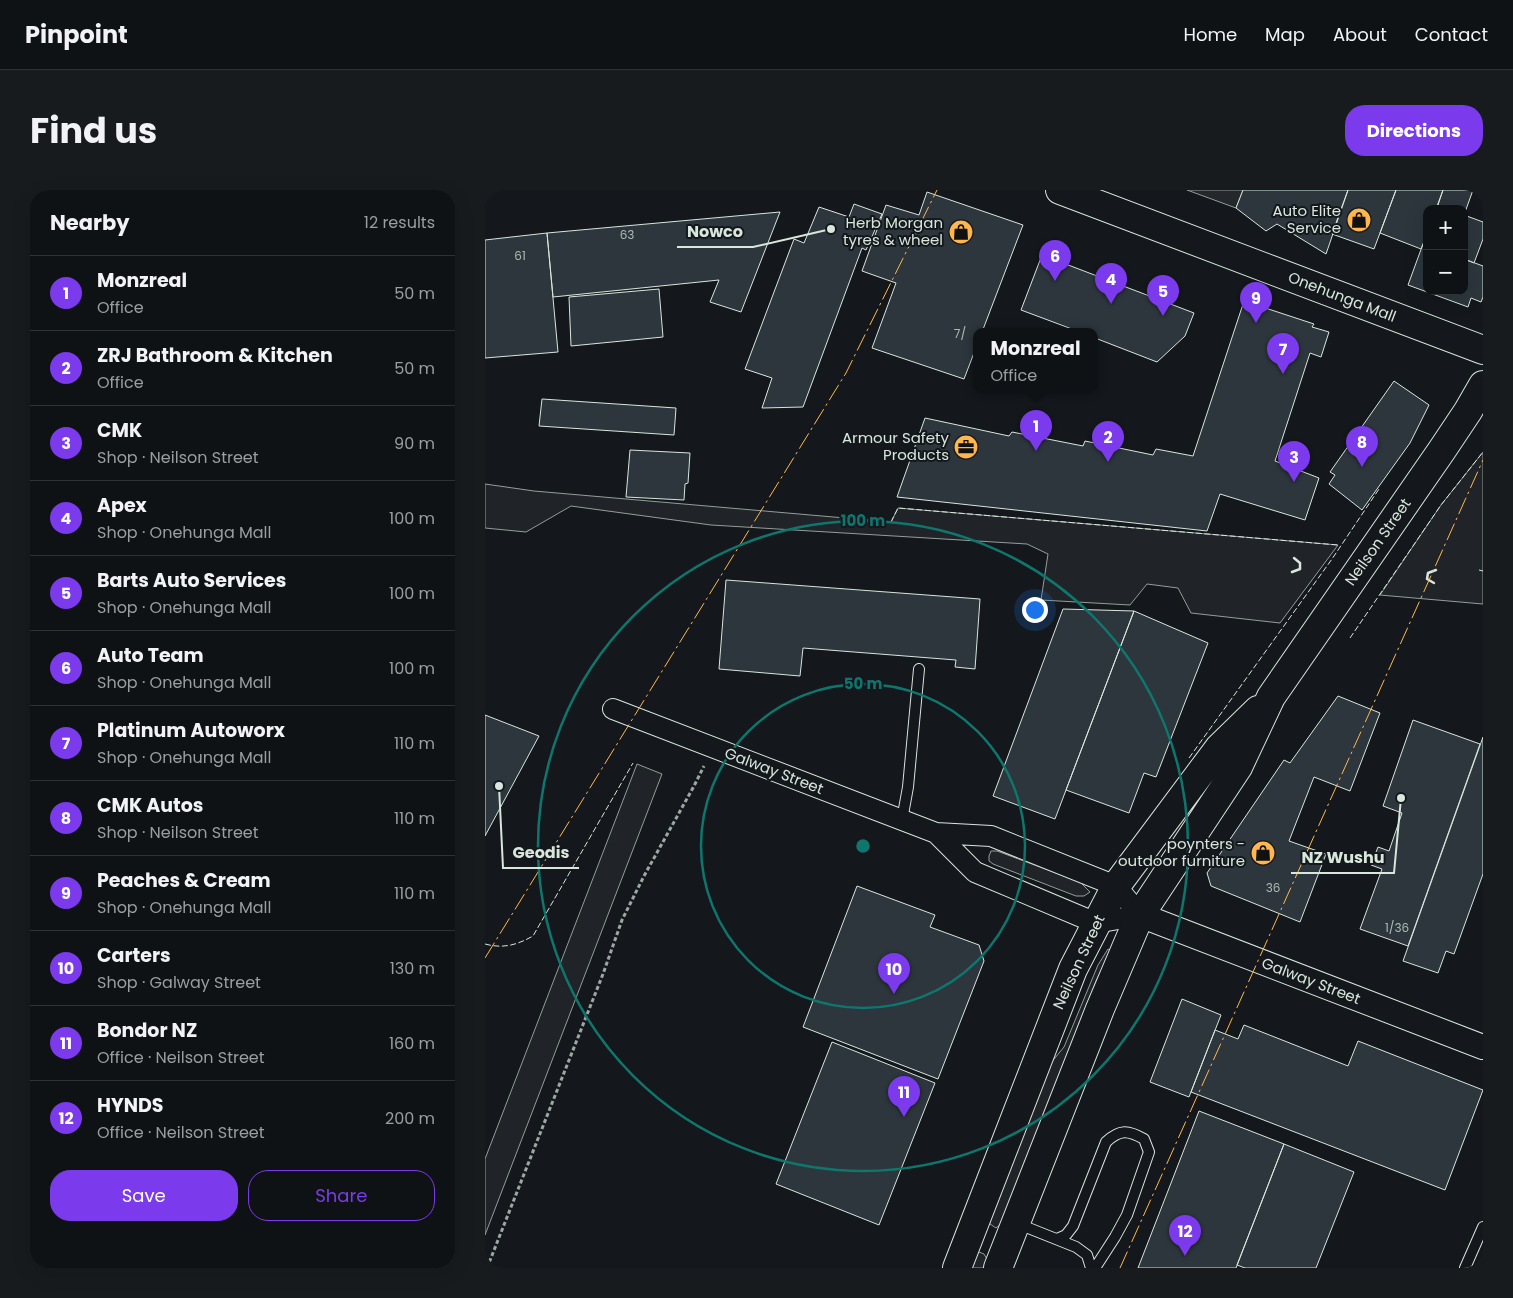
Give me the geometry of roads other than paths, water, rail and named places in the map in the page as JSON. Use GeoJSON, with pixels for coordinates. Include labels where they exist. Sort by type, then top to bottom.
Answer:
{"type":"FeatureCollection","features":[{"type":"Feature","properties":{"kind":"main road","name":"Onehunga Mall"},"geometry":{"type":"LineString","coordinates":[[1060,190],[1483,350]]}},
{"type":"Feature","properties":{"kind":"main road","name":"Neilson Street"},"geometry":{"type":"LineString","coordinates":[[1007,1245],[1100,1009],[1140,915],[1238,767],[1271,697],[1453,434],[1483,385]]}},
{"type":"Feature","properties":{"kind":"main road","name":"Neilson Street"},"geometry":{"type":"LineString","coordinates":[[957,1268],[1073,969],[1116,886],[1219,748],[1271,697]]}},
{"type":"Feature","properties":{"kind":"main road"},"geometry":{"type":"LineString","coordinates":[[972,1229],[1007,1245]]}},
{"type":"Feature","properties":{"kind":"street","name":"Galway Street"},"geometry":{"type":"LineString","coordinates":[[613,709],[936,833],[991,836],[1116,886],[1140,915],[1483,1047]]}},
{"type":"Feature","properties":{"kind":"street","name":"Galway Street"},"geometry":{"type":"LineString","coordinates":[[936,833],[975,872],[1096,923]]}},
{"type":"Feature","properties":{"kind":"street"},"geometry":{"type":"LineString","coordinates":[[1096,923],[1140,915]]}},
{"type":"Feature","properties":{"kind":"lane"},"geometry":{"type":"LineString","coordinates":[[902,820],[908,787],[919,669]]}},
{"type":"Feature","properties":{"kind":"lane"},"geometry":{"type":"LineString","coordinates":[[1007,1245],[1057,1239],[1066,1235],[1073,1226],[1106,1142],[1114,1134],[1133,1133],[1144,1139],[1149,1152],[1127,1215],[1095,1268]]}},
{"type":"Feature","properties":{"kind":"lane"},"geometry":{"type":"LineString","coordinates":[[1465,1268],[1483,1227]]}},
{"type":"Feature","properties":{"kind":"lane"},"geometry":{"type":"LineString","coordinates":[[1057,1239],[1076,1247],[1087,1255],[1091,1268]]}},
{"type":"Feature","properties":{"kind":"place","name":"Auto Elite Service"},"geometry":{"type":"Point","coordinates":[1359,220]}},
{"type":"Feature","properties":{"kind":"place","name":"Nowco"},"geometry":{"type":"Point","coordinates":[831,229]}},
{"type":"Feature","properties":{"kind":"place","name":"Herb Morgan tyres & wheel"},"geometry":{"type":"Point","coordinates":[961,232]}},
{"type":"Feature","properties":{"kind":"place","name":"Auto Team"},"geometry":{"type":"Point","coordinates":[1055,281]}},
{"type":"Feature","properties":{"kind":"place","name":"Apex"},"geometry":{"type":"Point","coordinates":[1111,304]}},
{"type":"Feature","properties":{"kind":"place","name":"Barts Auto Services"},"geometry":{"type":"Point","coordinates":[1163,316]}},
{"type":"Feature","properties":{"kind":"place","name":"Peaches & Cream"},"geometry":{"type":"Point","coordinates":[1256,323]}},
{"type":"Feature","properties":{"kind":"place","name":"Platinum Autoworx"},"geometry":{"type":"Point","coordinates":[1283,374]}},
{"type":"Feature","properties":{"kind":"place","name":"Armour Safety Products"},"geometry":{"type":"Point","coordinates":[966,447]}},
{"type":"Feature","properties":{"kind":"place","name":"Monzreal"},"geometry":{"type":"Point","coordinates":[1036,451]}},
{"type":"Feature","properties":{"kind":"place","name":"ZRJ Bathroom & Kitchen"},"geometry":{"type":"Point","coordinates":[1108,462]}},
{"type":"Feature","properties":{"kind":"place","name":"CMK Autos"},"geometry":{"type":"Point","coordinates":[1362,467]}},
{"type":"Feature","properties":{"kind":"place","name":"CMK"},"geometry":{"type":"Point","coordinates":[1294,482]}},
{"type":"Feature","properties":{"kind":"place","name":"Geodis"},"geometry":{"type":"Point","coordinates":[499,786]}},
{"type":"Feature","properties":{"kind":"place","name":"NZ Wushu"},"geometry":{"type":"Point","coordinates":[1401,798]}},
{"type":"Feature","properties":{"kind":"place","name":"poynters - outdoor furniture"},"geometry":{"type":"Point","coordinates":[1263,853]}},
{"type":"Feature","properties":{"kind":"place","name":"Carters"},"geometry":{"type":"Point","coordinates":[894,994]}},
{"type":"Feature","properties":{"kind":"place","name":"Bondor NZ"},"geometry":{"type":"Point","coordinates":[904,1117]}},
{"type":"Feature","properties":{"kind":"place","name":"HYNDS"},"geometry":{"type":"Point","coordinates":[1185,1256]}}]}
